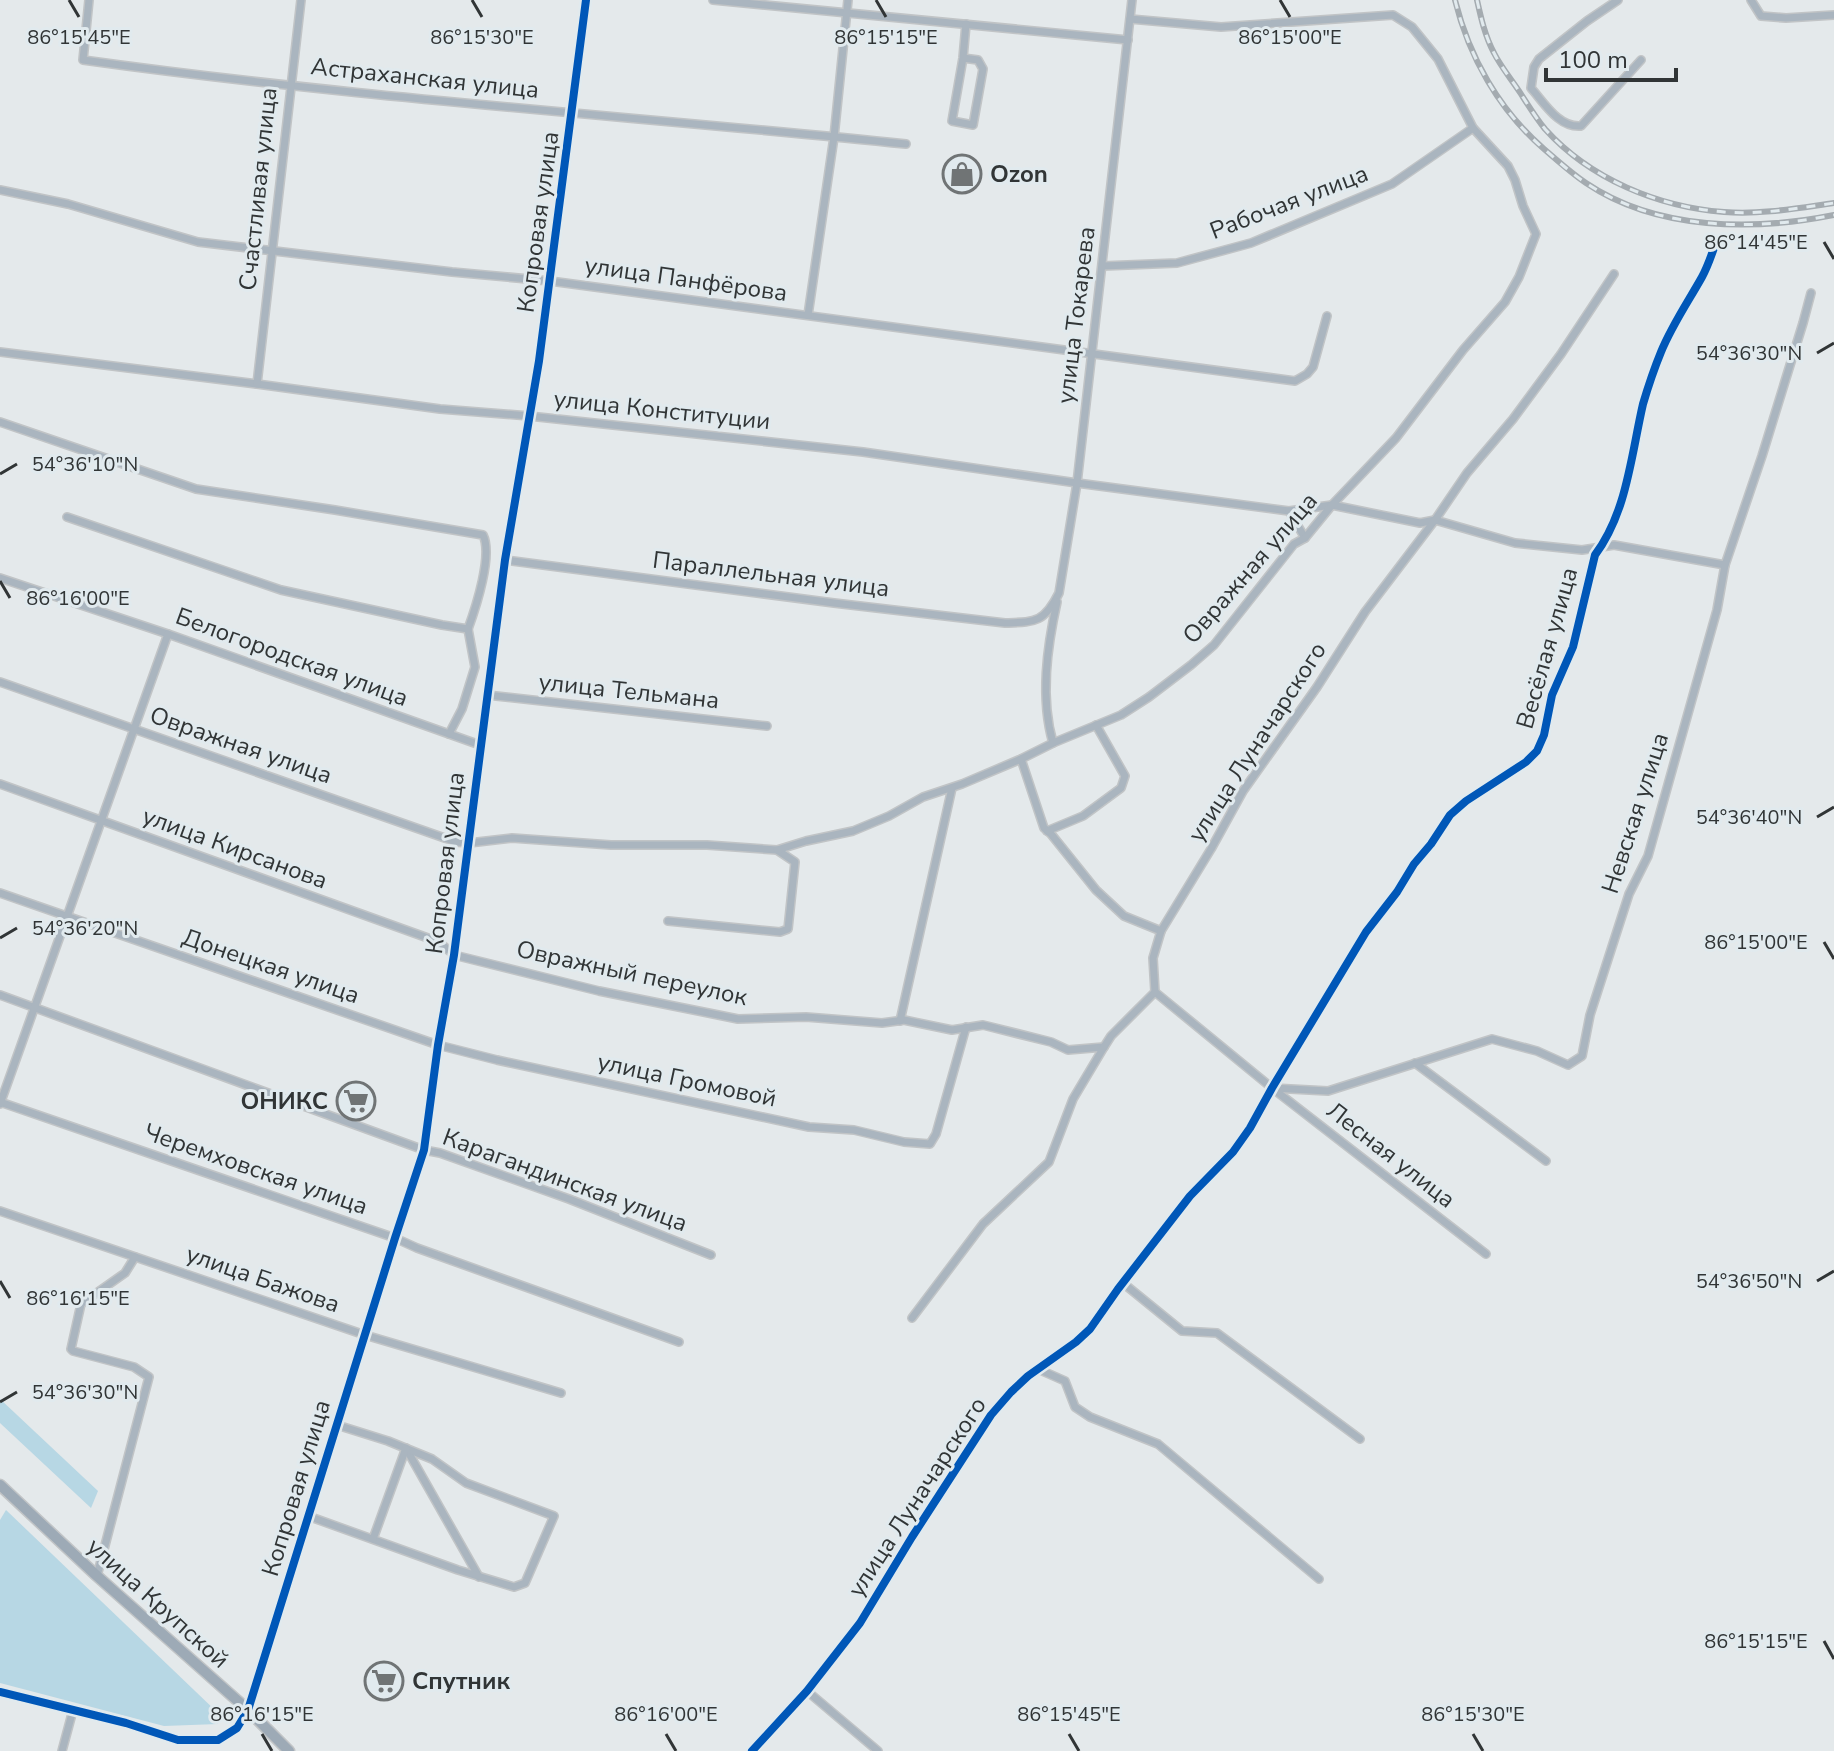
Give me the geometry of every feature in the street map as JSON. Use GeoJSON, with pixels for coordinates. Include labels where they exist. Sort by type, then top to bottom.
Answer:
{"type":"FeatureCollection","features":[{"type":"Feature","properties":{"kind":"street","name":"Астраханская улица"},"geometry":{"type":"LineString","coordinates":[[89,0],[83,60],[185,74],[572,114],[906,144]]}},
{"type":"Feature","properties":{"kind":"street","name":"Счастливая улица"},"geometry":{"type":"LineString","coordinates":[[257,384],[301,0]]}},
{"type":"Feature","properties":{"kind":"street","name":"Копровая улица"},"geometry":{"type":"LineString","coordinates":[[248,1710],[424,1150],[454,955],[505,560],[539,361],[586,0]]}},
{"type":"Feature","properties":{"kind":"street"},"geometry":{"type":"LineString","coordinates":[[713,0],[1128,40]]}},
{"type":"Feature","properties":{"kind":"street"},"geometry":{"type":"LineString","coordinates":[[808,315],[834,137],[848,0]]}},
{"type":"Feature","properties":{"kind":"street","name":"улица Токарева"},"geometry":{"type":"LineString","coordinates":[[1053,743],[1046,713],[1052,622],[1077,483],[1132,0]]}},
{"type":"Feature","properties":{"kind":"street"},"geometry":{"type":"LineString","coordinates":[[1618,0],[1539,59],[1534,67],[1531,88],[1556,117],[1572,127],[1581,126],[1641,60]]}},
{"type":"Feature","properties":{"kind":"street"},"geometry":{"type":"LineString","coordinates":[[1751,0],[1761,16],[1834,15]]}},
{"type":"Feature","properties":{"kind":"street","name":"Овражная улица"},"geometry":{"type":"LineString","coordinates":[[777,850],[853,831],[923,797],[952,788],[1121,715],[1191,665],[1214,645],[1294,544],[1305,538],[1396,438],[1515,287],[1536,234],[1515,180],[1508,166],[1473,128],[1438,59],[1412,27],[1393,15],[1221,27],[1130,19]]}},
{"type":"Feature","properties":{"kind":"street"},"geometry":{"type":"LineString","coordinates":[[963,58],[978,60],[983,69],[973,125],[952,121],[966,24]]}},
{"type":"Feature","properties":{"kind":"street","name":"Рабочая улица"},"geometry":{"type":"LineString","coordinates":[[1103,266],[1177,263],[1251,243],[1392,184],[1473,128]]}},
{"type":"Feature","properties":{"kind":"street","name":"улица Панфёрова"},"geometry":{"type":"LineString","coordinates":[[0,190],[68,204],[198,242],[550,281],[1295,381],[1313,367],[1327,316]]}},
{"type":"Feature","properties":{"kind":"street","name":"Весёлая улица"},"geometry":{"type":"LineString","coordinates":[[1272,1088],[1366,932],[1450,815],[1537,751],[1544,735],[1552,695],[1573,647],[1595,555],[1616,516],[1629,476],[1644,402],[1661,352],[1704,274],[1716,242]]}},
{"type":"Feature","properties":{"kind":"street","name":"улица Луначарского"},"geometry":{"type":"LineString","coordinates":[[1155,992],[1153,958],[1161,931],[1243,791],[1317,687],[1365,612],[1467,473],[1513,419],[1561,354],[1614,274]]}},
{"type":"Feature","properties":{"kind":"street","name":"Невская улица"},"geometry":{"type":"LineString","coordinates":[[1415,1063],[1492,1039],[1537,1051],[1568,1065],[1582,1056],[1604,969],[1629,894],[1648,856],[1717,610],[1725,565],[1762,456],[1811,293]]}},
{"type":"Feature","properties":{"kind":"street","name":"улица Конституции"},"geometry":{"type":"LineString","coordinates":[[0,352],[440,409],[863,452],[1289,511],[1332,505],[1420,523],[1435,520],[1515,543],[1582,550],[1614,545],[1725,565]]}},
{"type":"Feature","properties":{"kind":"street"},"geometry":{"type":"LineString","coordinates":[[0,422],[196,489],[483,535],[486,554],[479,599],[468,629],[475,667],[462,709],[449,734]]}},
{"type":"Feature","properties":{"kind":"street"},"geometry":{"type":"LineString","coordinates":[[1289,511],[1305,538]]}},
{"type":"Feature","properties":{"kind":"street"},"geometry":{"type":"LineString","coordinates":[[67,517],[281,590],[468,629]]}},
{"type":"Feature","properties":{"kind":"street","name":"Параллельная улица"},"geometry":{"type":"LineString","coordinates":[[505,560],[1005,623],[1032,622],[1041,617],[1059,593]]}},
{"type":"Feature","properties":{"kind":"street","name":"Белогородская улица"},"geometry":{"type":"LineString","coordinates":[[0,578],[480,745]]}},
{"type":"Feature","properties":{"kind":"street"},"geometry":{"type":"LineString","coordinates":[[0,1103],[168,634]]}},
{"type":"Feature","properties":{"kind":"street","name":"Овражная улица"},"geometry":{"type":"LineString","coordinates":[[0,682],[456,842],[469,843]]}},
{"type":"Feature","properties":{"kind":"street","name":"улица Тельмана"},"geometry":{"type":"LineString","coordinates":[[487,695],[767,726]]}},
{"type":"Feature","properties":{"kind":"street"},"geometry":{"type":"LineString","coordinates":[[1047,831],[1083,816],[1121,788],[1125,776],[1096,725]]}},
{"type":"Feature","properties":{"kind":"street"},"geometry":{"type":"LineString","coordinates":[[1021,759],[1044,828],[1096,890],[1124,916],[1161,931]]}},
{"type":"Feature","properties":{"kind":"street","name":"улица Кирсанова"},"geometry":{"type":"LineString","coordinates":[[0,784],[439,942],[454,955]]}},
{"type":"Feature","properties":{"kind":"street"},"geometry":{"type":"LineString","coordinates":[[902,1021],[952,788]]}},
{"type":"Feature","properties":{"kind":"street"},"geometry":{"type":"LineString","coordinates":[[469,843],[512,838],[611,845],[707,845],[777,850],[795,862],[788,929],[780,932],[668,921]]}},
{"type":"Feature","properties":{"kind":"street","name":"Донецкая улица"},"geometry":{"type":"LineString","coordinates":[[0,893],[438,1045]]}},
{"type":"Feature","properties":{"kind":"street","name":"Овражный переулок"},"geometry":{"type":"LineString","coordinates":[[454,955],[599,991],[738,1019],[806,1017],[882,1023],[902,1021],[952,1030],[983,1025],[1051,1042],[1068,1050],[1104,1047]]}},
{"type":"Feature","properties":{"kind":"street"},"geometry":{"type":"LineString","coordinates":[[912,1318],[983,1224],[1049,1162],[1073,1099],[1104,1047],[1155,992]]}},
{"type":"Feature","properties":{"kind":"street","name":"Лесная улица"},"geometry":{"type":"LineString","coordinates":[[1155,992],[1272,1088],[1486,1254]]}},
{"type":"Feature","properties":{"kind":"street","name":"Карагандинская улица"},"geometry":{"type":"LineString","coordinates":[[0,995],[424,1150],[569,1199],[711,1255]]}},
{"type":"Feature","properties":{"kind":"street","name":"улица Громовой"},"geometry":{"type":"LineString","coordinates":[[438,1045],[809,1127],[854,1130],[904,1142],[930,1144],[936,1134],[966,1027]]}},
{"type":"Feature","properties":{"kind":"street"},"geometry":{"type":"LineString","coordinates":[[1272,1088],[1328,1091],[1415,1063],[1546,1161]]}},
{"type":"Feature","properties":{"kind":"street","name":"улица Луначарского"},"geometry":{"type":"LineString","coordinates":[[752,1751],[807,1691],[860,1623],[991,1415],[1011,1392],[1090,1329],[1190,1196],[1233,1152],[1272,1088]]}},
{"type":"Feature","properties":{"kind":"street","name":"Черемховская улица"},"geometry":{"type":"LineString","coordinates":[[0,1103],[395,1238],[679,1342]]}},
{"type":"Feature","properties":{"kind":"street","name":"улица Бажова"},"geometry":{"type":"LineString","coordinates":[[0,1211],[365,1335],[561,1393]]}},
{"type":"Feature","properties":{"kind":"street"},"geometry":{"type":"LineString","coordinates":[[97,1576],[149,1377],[134,1367],[71,1349],[81,1304],[125,1273],[135,1257]]}},
{"type":"Feature","properties":{"kind":"street"},"geometry":{"type":"LineString","coordinates":[[1123,1283],[1182,1331],[1217,1333],[1360,1439]]}},
{"type":"Feature","properties":{"kind":"street"},"geometry":{"type":"LineString","coordinates":[[1038,1369],[1065,1381],[1075,1407],[1090,1417],[1158,1444],[1319,1579]]}},
{"type":"Feature","properties":{"kind":"street"},"geometry":{"type":"LineString","coordinates":[[308,1516],[514,1587],[525,1583],[554,1516],[466,1483],[432,1459],[406,1448],[337,1425]]}},
{"type":"Feature","properties":{"kind":"street"},"geometry":{"type":"LineString","coordinates":[[373,1539],[406,1448]]}},
{"type":"Feature","properties":{"kind":"street"},"geometry":{"type":"LineString","coordinates":[[406,1448],[479,1577]]}},
{"type":"Feature","properties":{"kind":"street","name":"улица Крупской"},"geometry":{"type":"LineString","coordinates":[[0,1485],[248,1710],[289,1751]]}},
{"type":"Feature","properties":{"kind":"street"},"geometry":{"type":"LineString","coordinates":[[807,1691],[878,1751]]}},
{"type":"Feature","properties":{"kind":"street"},"geometry":{"type":"LineString","coordinates":[[0,1692],[126,1723],[178,1740],[218,1740],[237,1728],[248,1710]]}},
{"type":"Feature","properties":{"kind":"street"},"geometry":{"type":"LineString","coordinates":[[62,1751],[73,1710]]}},
{"type":"Feature","properties":{"kind":"shaded area"},"geometry":{"type":"Polygon","coordinates":[[[0,1399],[98,1491],[91,1508],[0,1423],[0,1399]]]}},
{"type":"Feature","properties":{"kind":"shaded area"},"geometry":{"type":"Polygon","coordinates":[[[6,1510],[218,1713],[218,1724],[164,1726],[0,1683],[0,1520],[6,1510]]]}},
{"type":"Feature","properties":{"kind":"railway"},"geometry":{"type":"LineString","coordinates":[[1455,0],[1477,62],[1513,117],[1570,171],[1614,199],[1643,210],[1707,223],[1771,224],[1834,215]]}},
{"type":"Feature","properties":{"kind":"railway"},"geometry":{"type":"LineString","coordinates":[[1477,0],[1494,53],[1538,120],[1563,147],[1604,176],[1650,197],[1724,212],[1766,212],[1834,203]]}},
{"type":"Feature","properties":{"kind":"cycle path"},"geometry":{"type":"LineString","coordinates":[[0,1692],[126,1723],[178,1740],[218,1740],[237,1728],[248,1710],[424,1150],[454,955],[505,560],[539,361],[586,0]]}},
{"type":"Feature","properties":{"kind":"cycle path"},"geometry":{"type":"LineString","coordinates":[[752,1751],[807,1691],[860,1623],[991,1415],[1028,1376],[1090,1329],[1190,1196],[1233,1152],[1366,932],[1450,815],[1537,751],[1544,735],[1552,695],[1573,647],[1595,555],[1621,502],[1643,404],[1654,371],[1670,332],[1704,273],[1716,242]]}},
{"type":"Feature","properties":{"kind":"place","name":"Ozon"},"geometry":{"type":"Point","coordinates":[962,174]}},
{"type":"Feature","properties":{"kind":"place","name":"ОНИКС"},"geometry":{"type":"Point","coordinates":[356,1101]}},
{"type":"Feature","properties":{"kind":"place","name":"Спутник"},"geometry":{"type":"Point","coordinates":[384,1681]}}]}
